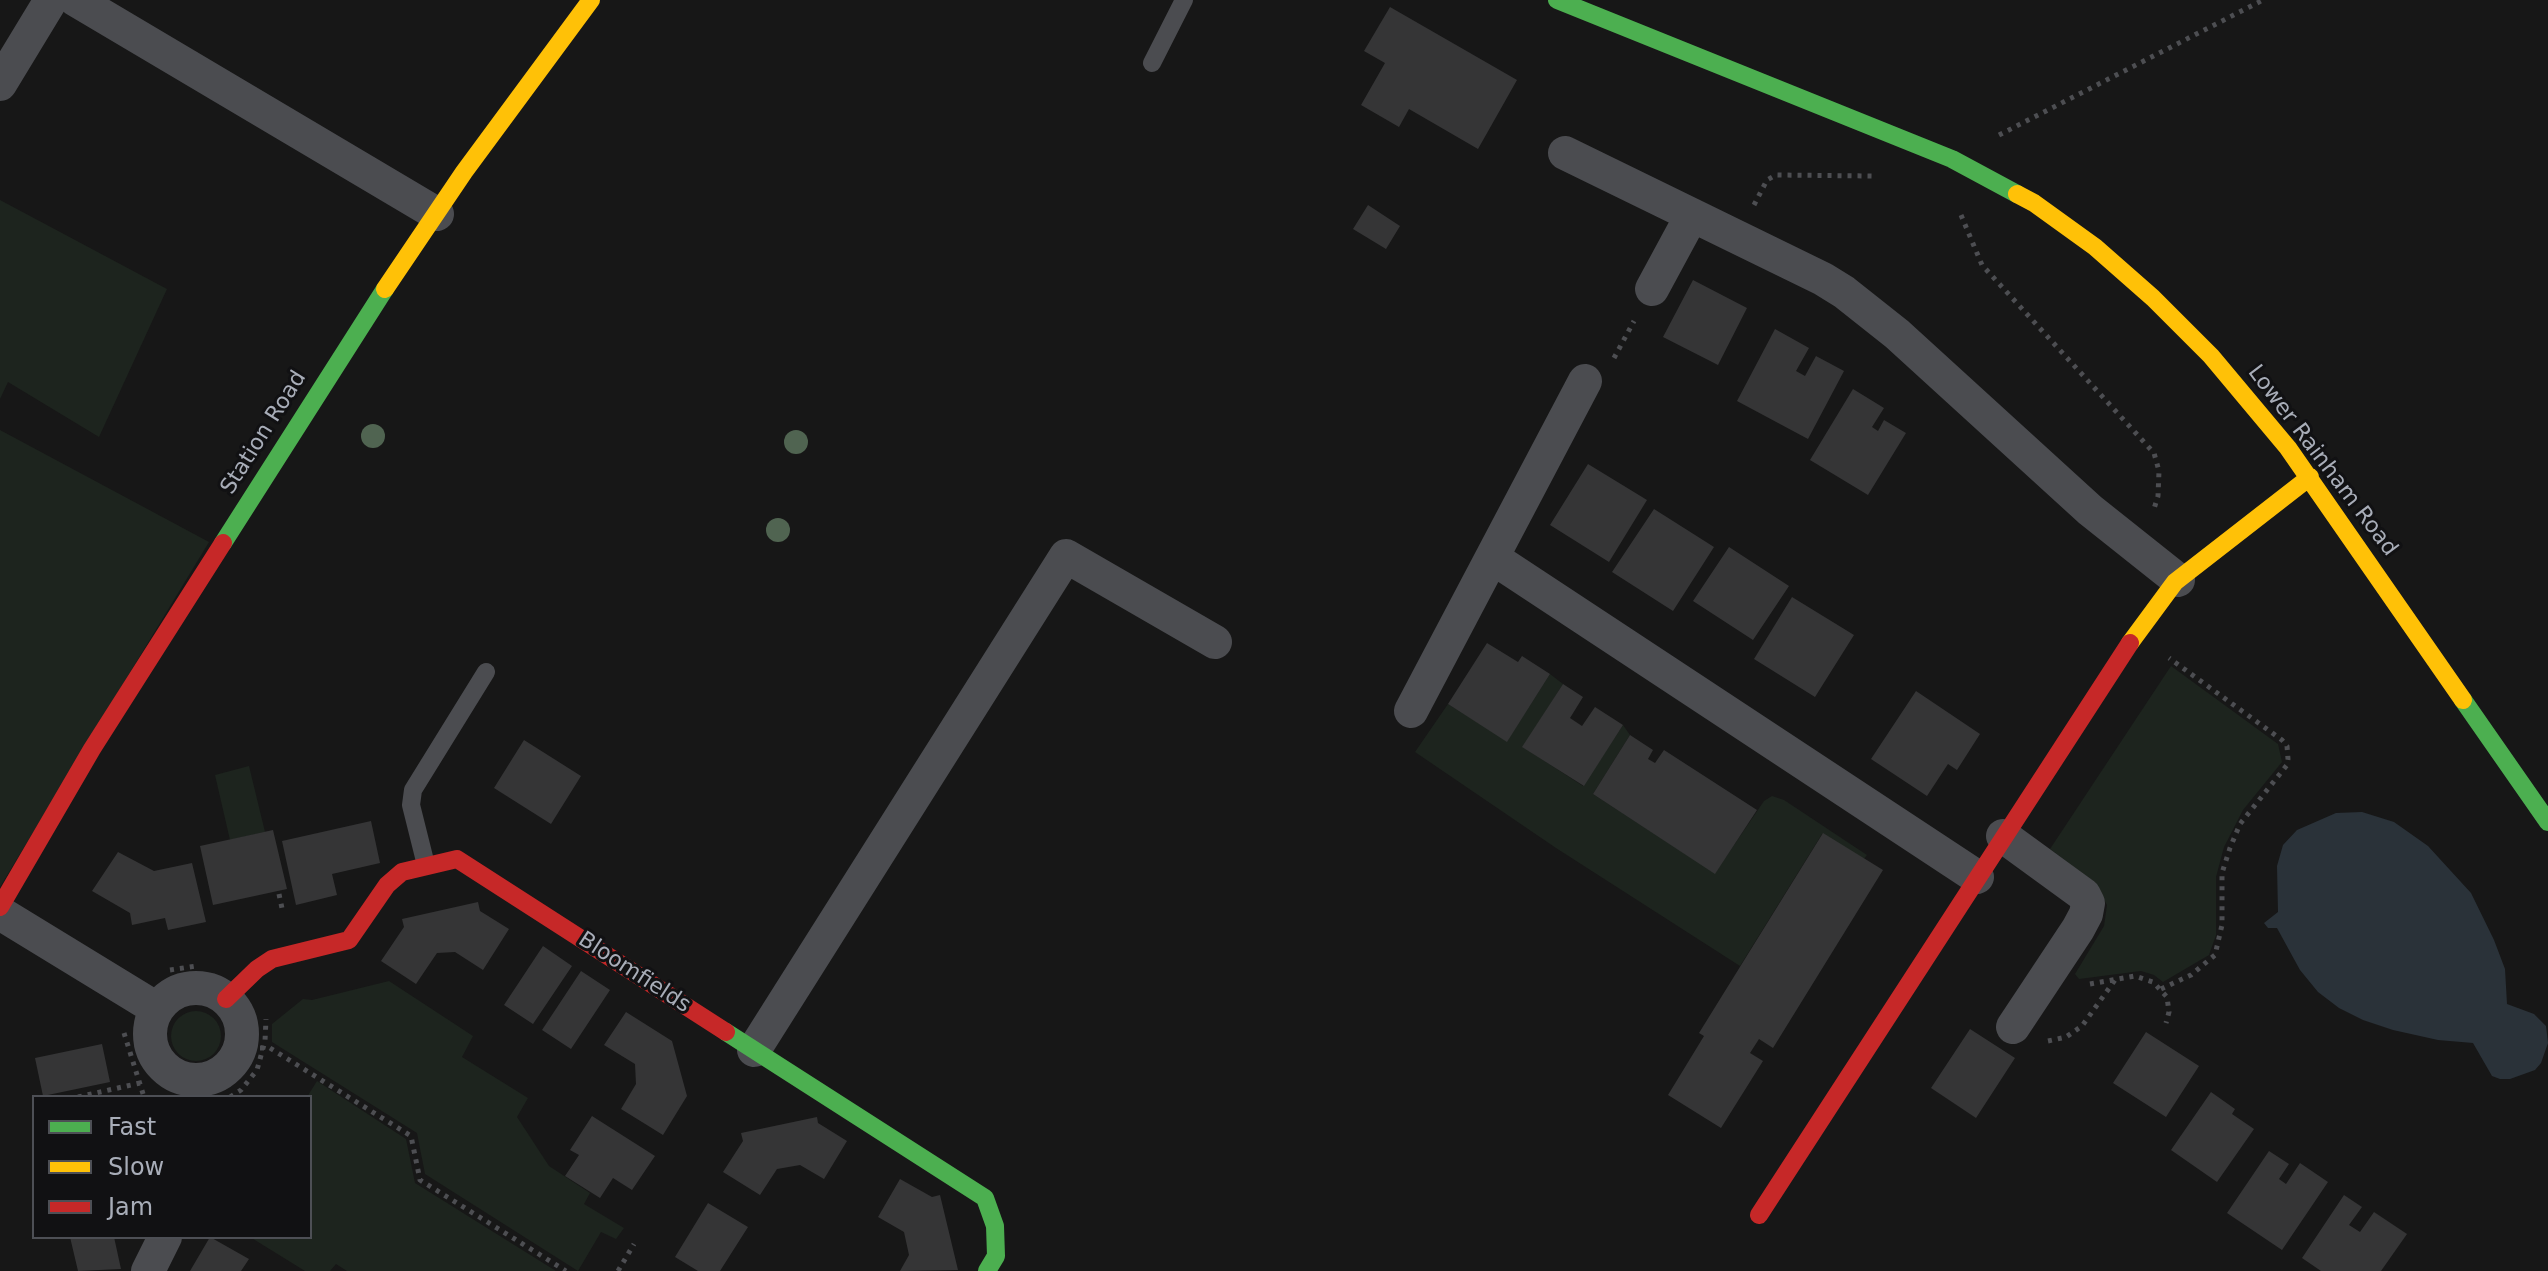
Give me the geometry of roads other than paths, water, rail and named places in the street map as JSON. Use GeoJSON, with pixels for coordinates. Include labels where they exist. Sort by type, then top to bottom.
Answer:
{"type":"FeatureCollection","features":[{"type":"Feature","properties":{"kind":"street"},"geometry":{"type":"LineString","coordinates":[[0,84],[51,0]]}},
{"type":"Feature","properties":{"kind":"street"},"geometry":{"type":"LineString","coordinates":[[76,0],[437,214]]}},
{"type":"Feature","properties":{"kind":"street","name":"Station Road"},"geometry":{"type":"LineString","coordinates":[[0,907],[92,749],[357,331],[464,172],[591,0]]}},
{"type":"Feature","properties":{"kind":"street","name":"Lower Rainham Road"},"geometry":{"type":"LineString","coordinates":[[1557,0],[1952,159],[2034,203],[2127,273],[2237,384],[2310,477],[2548,822]]}},
{"type":"Feature","properties":{"kind":"street"},"geometry":{"type":"LineString","coordinates":[[1565,153],[1823,279],[1871,311],[2078,500],[2178,580]]}},
{"type":"Feature","properties":{"kind":"street"},"geometry":{"type":"LineString","coordinates":[[1652,289],[1692,215]]}},
{"type":"Feature","properties":{"kind":"street"},"geometry":{"type":"LineString","coordinates":[[1411,711],[1585,381]]}},
{"type":"Feature","properties":{"kind":"street"},"geometry":{"type":"LineString","coordinates":[[1759,1215],[2136,634],[2178,580],[2310,477]]}},
{"type":"Feature","properties":{"kind":"street"},"geometry":{"type":"LineString","coordinates":[[754,1050],[1066,556],[1215,642]]}},
{"type":"Feature","properties":{"kind":"street"},"geometry":{"type":"LineString","coordinates":[[1493,558],[1977,877]]}},
{"type":"Feature","properties":{"kind":"street"},"geometry":{"type":"LineString","coordinates":[[2003,836],[2087,899],[2086,914],[2013,1027]]}},
{"type":"Feature","properties":{"kind":"street","name":"Bloomfields"},"geometry":{"type":"LineString","coordinates":[[226,999],[272,959],[349,940],[393,879],[402,872],[455,859],[985,1198],[995,1226],[996,1241],[996,1256],[987,1271]]}},
{"type":"Feature","properties":{"kind":"street"},"geometry":{"type":"LineString","coordinates":[[0,913],[157,1009]]}},
{"type":"Feature","properties":{"kind":"street"},"geometry":{"type":"LineString","coordinates":[[187,988],[214,992],[235,1009],[252,1048],[224,1070],[177,1087],[152,1048],[151,1024],[157,1009],[174,994],[187,988]]}},
{"type":"Feature","properties":{"kind":"street"},"geometry":{"type":"LineString","coordinates":[[148,1271],[164,1239]]}},
{"type":"Feature","properties":{"kind":"lane"},"geometry":{"type":"LineString","coordinates":[[1152,63],[1184,0]]}},
{"type":"Feature","properties":{"kind":"lane"},"geometry":{"type":"LineString","coordinates":[[426,865],[411,805],[413,790],[486,672]]}}]}
